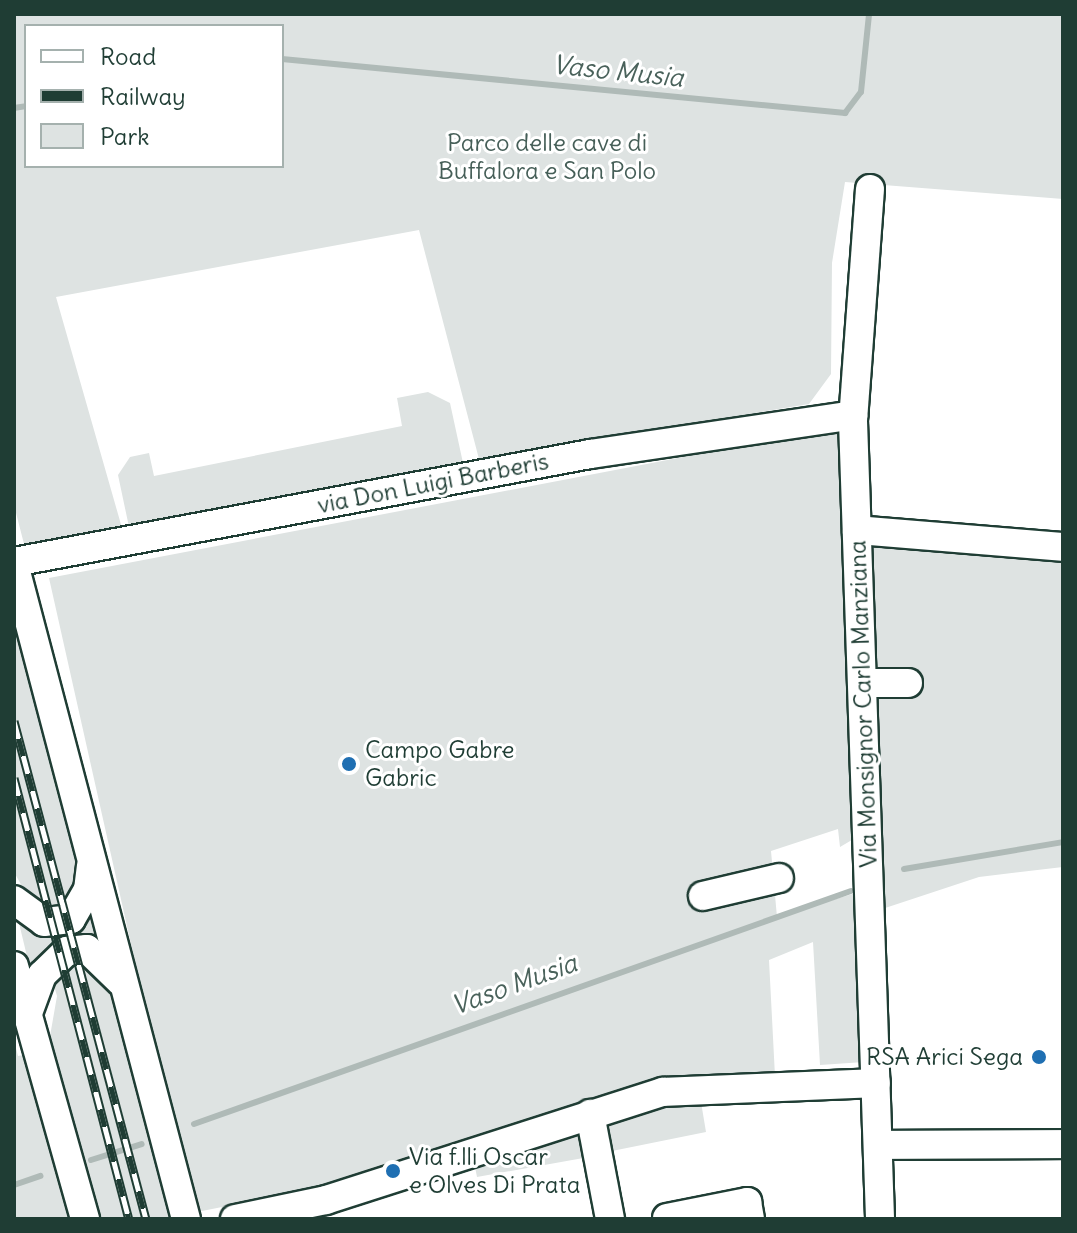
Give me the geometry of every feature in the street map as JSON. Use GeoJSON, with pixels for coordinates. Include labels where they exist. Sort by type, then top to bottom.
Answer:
{"type":"FeatureCollection","features":[{"type":"Feature","properties":{"kind":"street","name":"Via Monsignor Carlo Manziana"},"geometry":{"type":"LineString","coordinates":[[870,189],[853,415],[880,1219]]}},
{"type":"Feature","properties":{"kind":"street","name":"via Don Luigi Barberis"},"geometry":{"type":"LineString","coordinates":[[14,563],[590,454],[853,415]]}},
{"type":"Feature","properties":{"kind":"street"},"geometry":{"type":"LineString","coordinates":[[857,530],[1063,547]]}},
{"type":"Feature","properties":{"kind":"street"},"geometry":{"type":"LineString","coordinates":[[14,563],[186,1219]]}},
{"type":"Feature","properties":{"kind":"street"},"geometry":{"type":"LineString","coordinates":[[862,683],[908,683]]}},
{"type":"Feature","properties":{"kind":"street"},"geometry":{"type":"LineString","coordinates":[[14,900],[44,922],[71,919],[88,890],[92,860]]}},
{"type":"Feature","properties":{"kind":"street"},"geometry":{"type":"LineString","coordinates":[[703,896],[779,878]]}},
{"type":"Feature","properties":{"kind":"street"},"geometry":{"type":"LineString","coordinates":[[27,1018],[42,975],[67,951],[100,958],[126,990]]}},
{"type":"Feature","properties":{"kind":"street"},"geometry":{"type":"LineString","coordinates":[[14,966],[85,1219]]}},
{"type":"Feature","properties":{"kind":"street"},"geometry":{"type":"LineString","coordinates":[[235,1219],[328,1209],[590,1114],[663,1092],[876,1083]]}},
{"type":"Feature","properties":{"kind":"street"},"geometry":{"type":"LineString","coordinates":[[590,1114],[610,1219]]}},
{"type":"Feature","properties":{"kind":"street"},"geometry":{"type":"LineString","coordinates":[[878,1145],[1063,1144]]}},
{"type":"Feature","properties":{"kind":"street"},"geometry":{"type":"LineString","coordinates":[[667,1218],[747,1202],[750,1219]]}},
{"type":"Feature","properties":{"kind":"green space","name":"Parco delle cave di Buffalora e San Polo"},"geometry":{"type":"Polygon","coordinates":[[[14,14],[1063,14],[1063,199],[845,182],[832,263],[831,374],[809,404],[479,459],[419,230],[56,297],[122,528],[24,544],[14,505],[14,14]]]}},
{"type":"Feature","properties":{"kind":"green space"},"geometry":{"type":"Polygon","coordinates":[[[428,392],[450,403],[463,463],[129,527],[118,475],[130,457],[149,453],[154,476],[402,426],[397,398],[428,392]]]}},
{"type":"Feature","properties":{"kind":"green space"},"geometry":{"type":"Polygon","coordinates":[[[840,427],[862,834],[840,847],[838,829],[771,851],[777,917],[859,892],[864,1062],[820,1065],[813,942],[769,960],[775,1076],[333,1185],[202,1211],[189,1203],[49,578],[840,427]]]}},
{"type":"Feature","properties":{"kind":"green space"},"geometry":{"type":"Polygon","coordinates":[[[878,542],[1063,559],[1063,867],[979,877],[870,913],[858,554],[878,542]]]}},
{"type":"Feature","properties":{"kind":"green space"},"geometry":{"type":"Polygon","coordinates":[[[14,589],[82,837],[75,897],[57,915],[32,904],[14,872],[14,589]]]}},
{"type":"Feature","properties":{"kind":"green space"},"geometry":{"type":"Polygon","coordinates":[[[97,902],[110,954],[64,939],[46,947],[31,973],[18,919],[41,936],[62,934],[82,926],[97,902]]]}},
{"type":"Feature","properties":{"kind":"green space"},"geometry":{"type":"Polygon","coordinates":[[[67,958],[93,966],[128,1025],[173,1219],[94,1219],[49,1042],[57,996],[52,979],[67,958]]]}},
{"type":"Feature","properties":{"kind":"green space"},"geometry":{"type":"Polygon","coordinates":[[[14,1040],[18,1056],[28,1054],[75,1219],[14,1219],[14,1040]]]}},
{"type":"Feature","properties":{"kind":"green space"},"geometry":{"type":"Polygon","coordinates":[[[663,1102],[701,1102],[706,1132],[612,1151],[601,1123],[663,1102]]]}},
{"type":"Feature","properties":{"kind":"green space"},"geometry":{"type":"Polygon","coordinates":[[[580,1126],[589,1157],[477,1177],[473,1157],[580,1126]]]}},
{"type":"Feature","properties":{"kind":"waterway","name":"Vaso Musia"},"geometry":{"type":"LineString","coordinates":[[284,59],[845,113],[861,92],[869,14]]}},
{"type":"Feature","properties":{"kind":"waterway","name":"Vaso Musia"},"geometry":{"type":"LineString","coordinates":[[14,108],[24,106]]}},
{"type":"Feature","properties":{"kind":"waterway","name":"Vaso Musia"},"geometry":{"type":"LineString","coordinates":[[904,869],[1063,842]]}},
{"type":"Feature","properties":{"kind":"waterway","name":"Vaso Musia"},"geometry":{"type":"LineString","coordinates":[[194,1124],[851,891]]}},
{"type":"Feature","properties":{"kind":"waterway","name":"Vaso Musia"},"geometry":{"type":"LineString","coordinates":[[91,1160],[142,1144]]}},
{"type":"Feature","properties":{"kind":"waterway","name":"Vaso Musia"},"geometry":{"type":"LineString","coordinates":[[14,1185],[40,1176]]}},
{"type":"Feature","properties":{"kind":"railway"},"geometry":{"type":"LineString","coordinates":[[14,721],[146,1219]]}},
{"type":"Feature","properties":{"kind":"railway"},"geometry":{"type":"LineString","coordinates":[[14,778],[129,1219]]}},
{"type":"Feature","properties":{"kind":"place","name":"Campo Gabre Gabric"},"geometry":{"type":"Point","coordinates":[349,764]}},
{"type":"Feature","properties":{"kind":"place","name":"RSA Arici Sega"},"geometry":{"type":"Point","coordinates":[1039,1057]}},
{"type":"Feature","properties":{"kind":"place","name":"Via f.lli Oscar e Olves Di Prata"},"geometry":{"type":"Point","coordinates":[393,1171]}}]}
